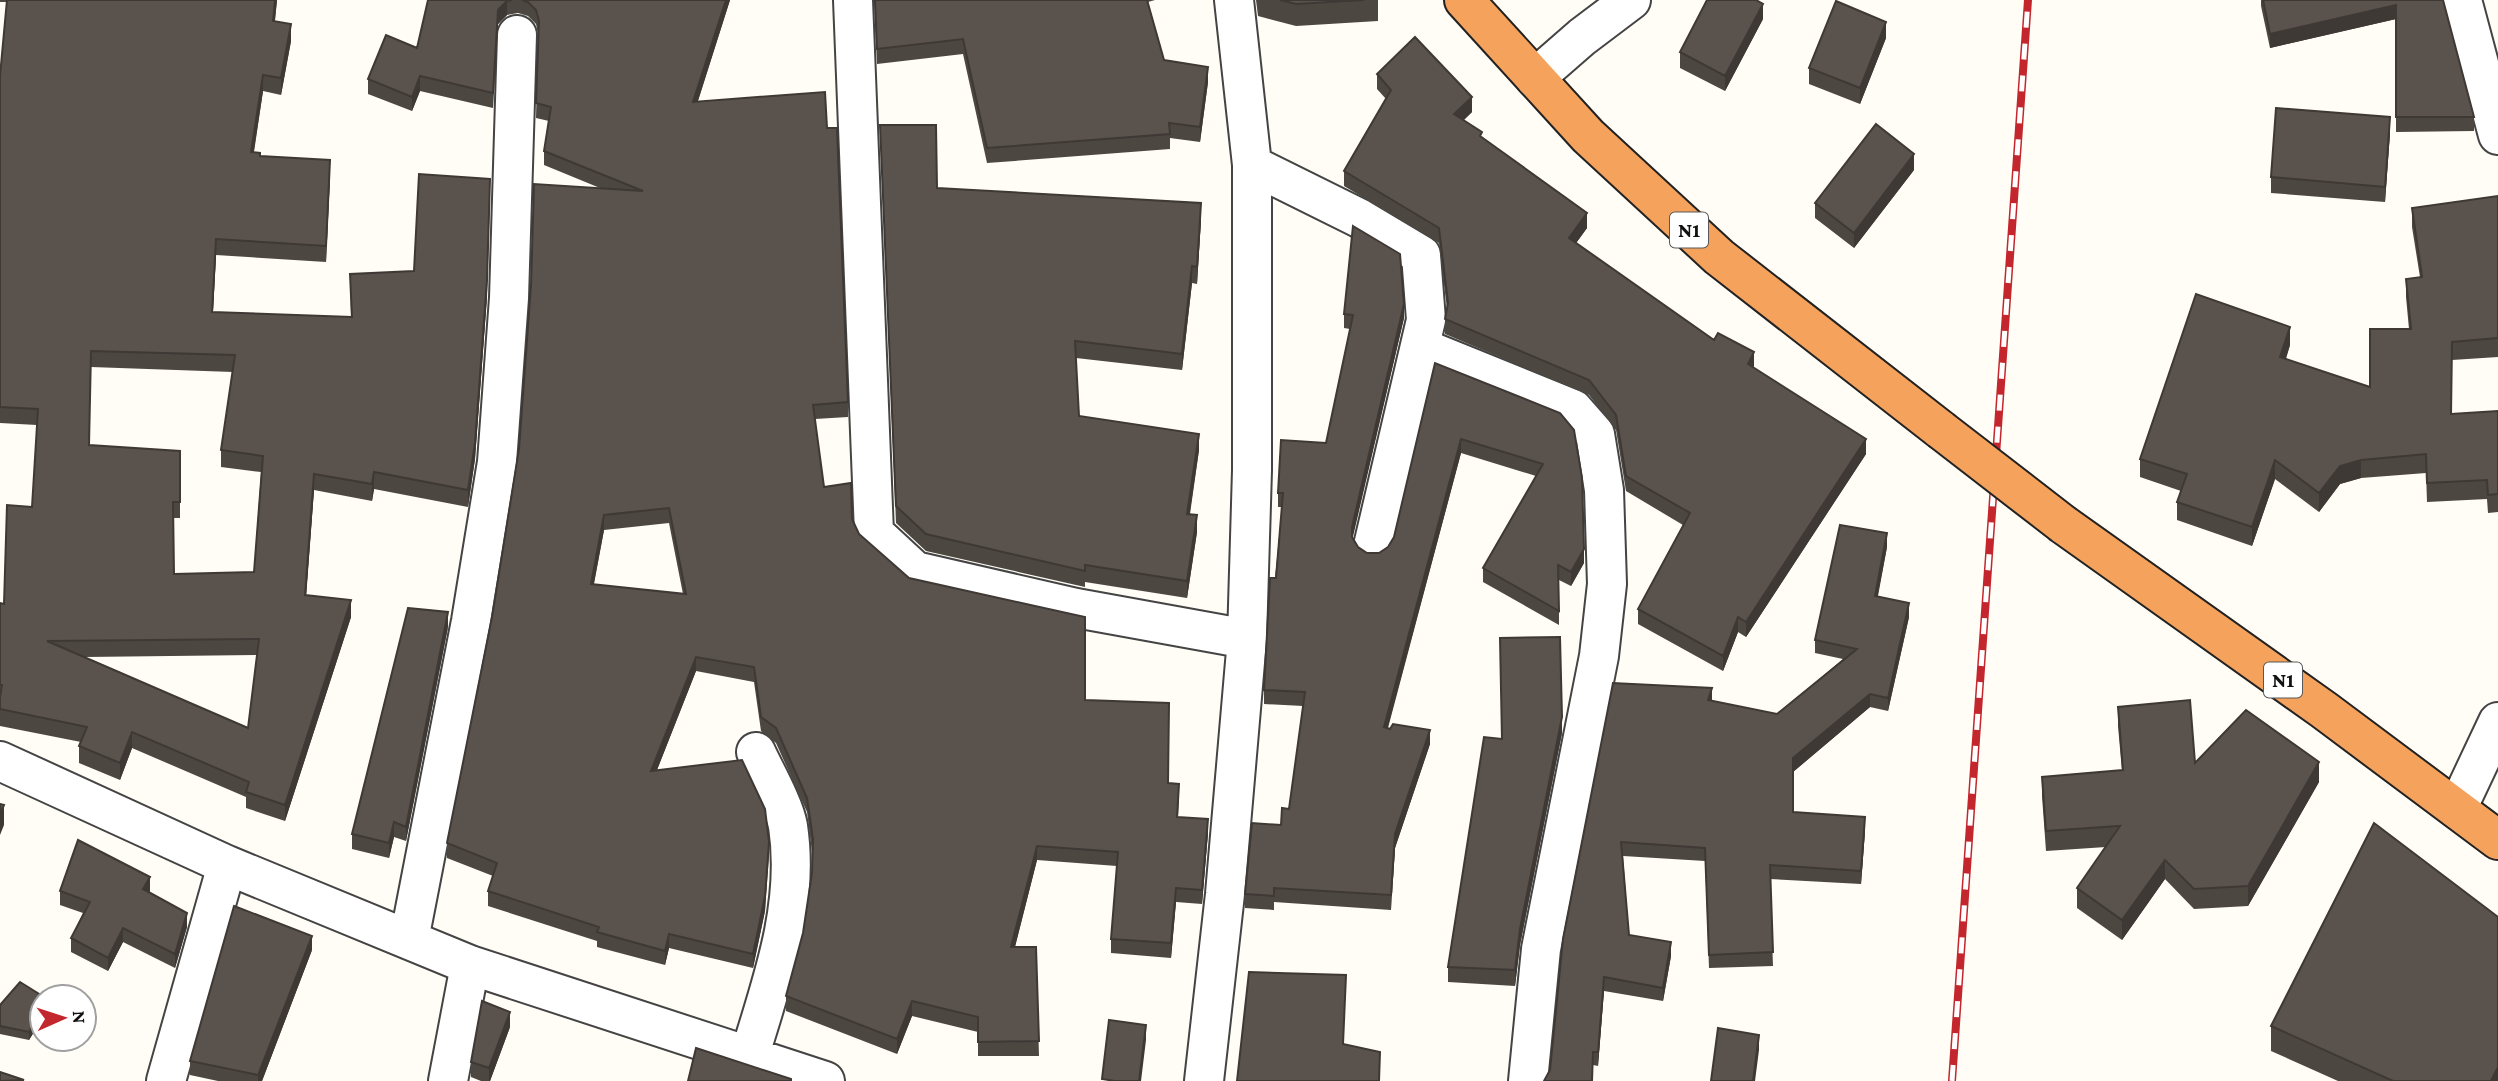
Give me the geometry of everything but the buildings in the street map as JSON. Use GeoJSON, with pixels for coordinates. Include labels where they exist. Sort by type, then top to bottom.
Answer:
{"type":"FeatureCollection","features":[{"type":"Feature","properties":{"kind":"highway","name":"N1"},"geometry":{"type":"LineString","coordinates":[[1464,0],[1588,136],[1719,257],[2064,525],[2324,710],[2498,840]]}},
{"type":"Feature","properties":{"kind":"street"},"geometry":{"type":"LineString","coordinates":[[853,0],[874,533],[915,571],[1076,608],[1247,639]]}},
{"type":"Feature","properties":{"kind":"street"},"geometry":{"type":"LineString","coordinates":[[1204,1081],[1225,894],[1247,639],[1252,470],[1252,165],[1234,0]]}},
{"type":"Feature","properties":{"kind":"street"},"geometry":{"type":"LineString","coordinates":[[1535,78],[1582,37],[1631,0]]}},
{"type":"Feature","properties":{"kind":"street"},"geometry":{"type":"LineString","coordinates":[[2462,0],[2498,135]]}},
{"type":"Feature","properties":{"kind":"street"},"geometry":{"type":"LineString","coordinates":[[410,940],[471,621],[497,462],[509,298],[517,35]]}},
{"type":"Feature","properties":{"kind":"street"},"geometry":{"type":"LineString","coordinates":[[1252,165],[1359,218],[1421,255],[1426,320],[1373,545]]}},
{"type":"Feature","properties":{"kind":"street"},"geometry":{"type":"LineString","coordinates":[[1420,346],[1573,409],[1595,434],[1604,490],[1607,584],[1599,656],[1541,949],[1528,1081]]}},
{"type":"Feature","properties":{"kind":"street"},"geometry":{"type":"LineString","coordinates":[[2457,810],[2498,722]]}},
{"type":"Feature","properties":{"kind":"street"},"geometry":{"type":"LineString","coordinates":[[749,1057],[777,965],[790,908],[788,824],[756,752]]}},
{"type":"Feature","properties":{"kind":"street"},"geometry":{"type":"LineString","coordinates":[[0,761],[227,865],[470,965],[825,1081]]}},
{"type":"Feature","properties":{"kind":"street"},"geometry":{"type":"LineString","coordinates":[[166,1081],[227,865]]}},
{"type":"Feature","properties":{"kind":"street"},"geometry":{"type":"LineString","coordinates":[[447,1081],[470,965]]}},
{"type":"Feature","properties":{"kind":"railway"},"geometry":{"type":"LineString","coordinates":[[1952,1081],[2028,0]]}}]}
